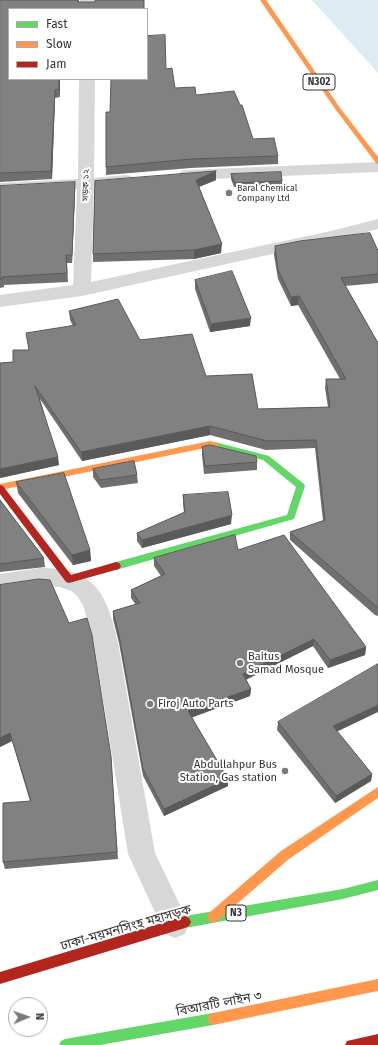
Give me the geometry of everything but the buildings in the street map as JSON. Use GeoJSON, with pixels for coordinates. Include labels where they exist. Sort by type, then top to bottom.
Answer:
{"type":"FeatureCollection","features":[{"type":"Feature","properties":{"kind":"main road","name":"N302"},"geometry":{"type":"LineString","coordinates":[[263,0],[338,109],[378,162]]}},
{"type":"Feature","properties":{"kind":"main road"},"geometry":{"type":"LineString","coordinates":[[210,444],[266,458],[301,486],[291,517],[69,580],[0,488],[210,444]]}},
{"type":"Feature","properties":{"kind":"main road"},"geometry":{"type":"LineString","coordinates":[[212,918],[285,855],[378,792]]}},
{"type":"Feature","properties":{"kind":"main road","name":"ঢাকা-ময়মনসিংহ মহাসড়ক"},"geometry":{"type":"LineString","coordinates":[[0,978],[175,924],[343,894],[378,885]]}},
{"type":"Feature","properties":{"kind":"main road","name":"বিআরটি লাইন ৩"},"geometry":{"type":"LineString","coordinates":[[65,1045],[182,1025],[378,985]]}},
{"type":"Feature","properties":{"kind":"main road"},"geometry":{"type":"LineString","coordinates":[[351,1045],[378,1040]]}},
{"type":"Feature","properties":{"kind":"street","name":"সড়ক ১২"},"geometry":{"type":"LineString","coordinates":[[82,290],[86,184],[87,80]]}},
{"type":"Feature","properties":{"kind":"street"},"geometry":{"type":"LineString","coordinates":[[168,176],[378,167]]}},
{"type":"Feature","properties":{"kind":"street"},"geometry":{"type":"LineString","coordinates":[[0,188],[86,184],[138,179]]}},
{"type":"Feature","properties":{"kind":"street"},"geometry":{"type":"LineString","coordinates":[[0,301],[82,290],[331,236],[378,224]]}},
{"type":"Feature","properties":{"kind":"street"},"geometry":{"type":"LineString","coordinates":[[0,583],[56,577],[69,580],[88,591],[99,614],[106,643],[142,854],[175,924]]}},
{"type":"Feature","properties":{"kind":"shaded area"},"geometry":{"type":"Polygon","coordinates":[[[312,0],[378,0],[378,73],[312,0]]]}},
{"type":"Feature","properties":{"kind":"traffic: fast"},"geometry":{"type":"LineString","coordinates":[[116,566],[291,517],[301,486],[266,458],[215,445]]}},
{"type":"Feature","properties":{"kind":"traffic: fast"},"geometry":{"type":"LineString","coordinates":[[185,922],[343,894],[378,885]]}},
{"type":"Feature","properties":{"kind":"traffic: fast"},"geometry":{"type":"LineString","coordinates":[[65,1045],[213,1019]]}},
{"type":"Feature","properties":{"kind":"traffic: slow"},"geometry":{"type":"LineString","coordinates":[[263,0],[338,109],[378,162]]}},
{"type":"Feature","properties":{"kind":"traffic: slow"},"geometry":{"type":"LineString","coordinates":[[0,487],[210,444],[215,445]]}},
{"type":"Feature","properties":{"kind":"traffic: slow"},"geometry":{"type":"LineString","coordinates":[[213,917],[285,855],[378,792]]}},
{"type":"Feature","properties":{"kind":"traffic: slow"},"geometry":{"type":"LineString","coordinates":[[213,1019],[378,985]]}},
{"type":"Feature","properties":{"kind":"traffic: jam"},"geometry":{"type":"LineString","coordinates":[[0,488],[69,579],[116,566]]}},
{"type":"Feature","properties":{"kind":"traffic: jam"},"geometry":{"type":"LineString","coordinates":[[0,978],[185,922]]}},
{"type":"Feature","properties":{"kind":"traffic: jam"},"geometry":{"type":"LineString","coordinates":[[351,1045],[378,1040]]}},
{"type":"Feature","properties":{"kind":"place","name":"Baral Chemical Company Ltd"},"geometry":{"type":"Point","coordinates":[229,193]}},
{"type":"Feature","properties":{"kind":"place","name":"Baitus Samad Mosque"},"geometry":{"type":"Point","coordinates":[240,663]}},
{"type":"Feature","properties":{"kind":"place","name":"Firoj Auto Parts"},"geometry":{"type":"Point","coordinates":[150,704]}},
{"type":"Feature","properties":{"kind":"place","name":"Abdullahpur Bus Station, Gas station"},"geometry":{"type":"Point","coordinates":[285,771]}}]}
